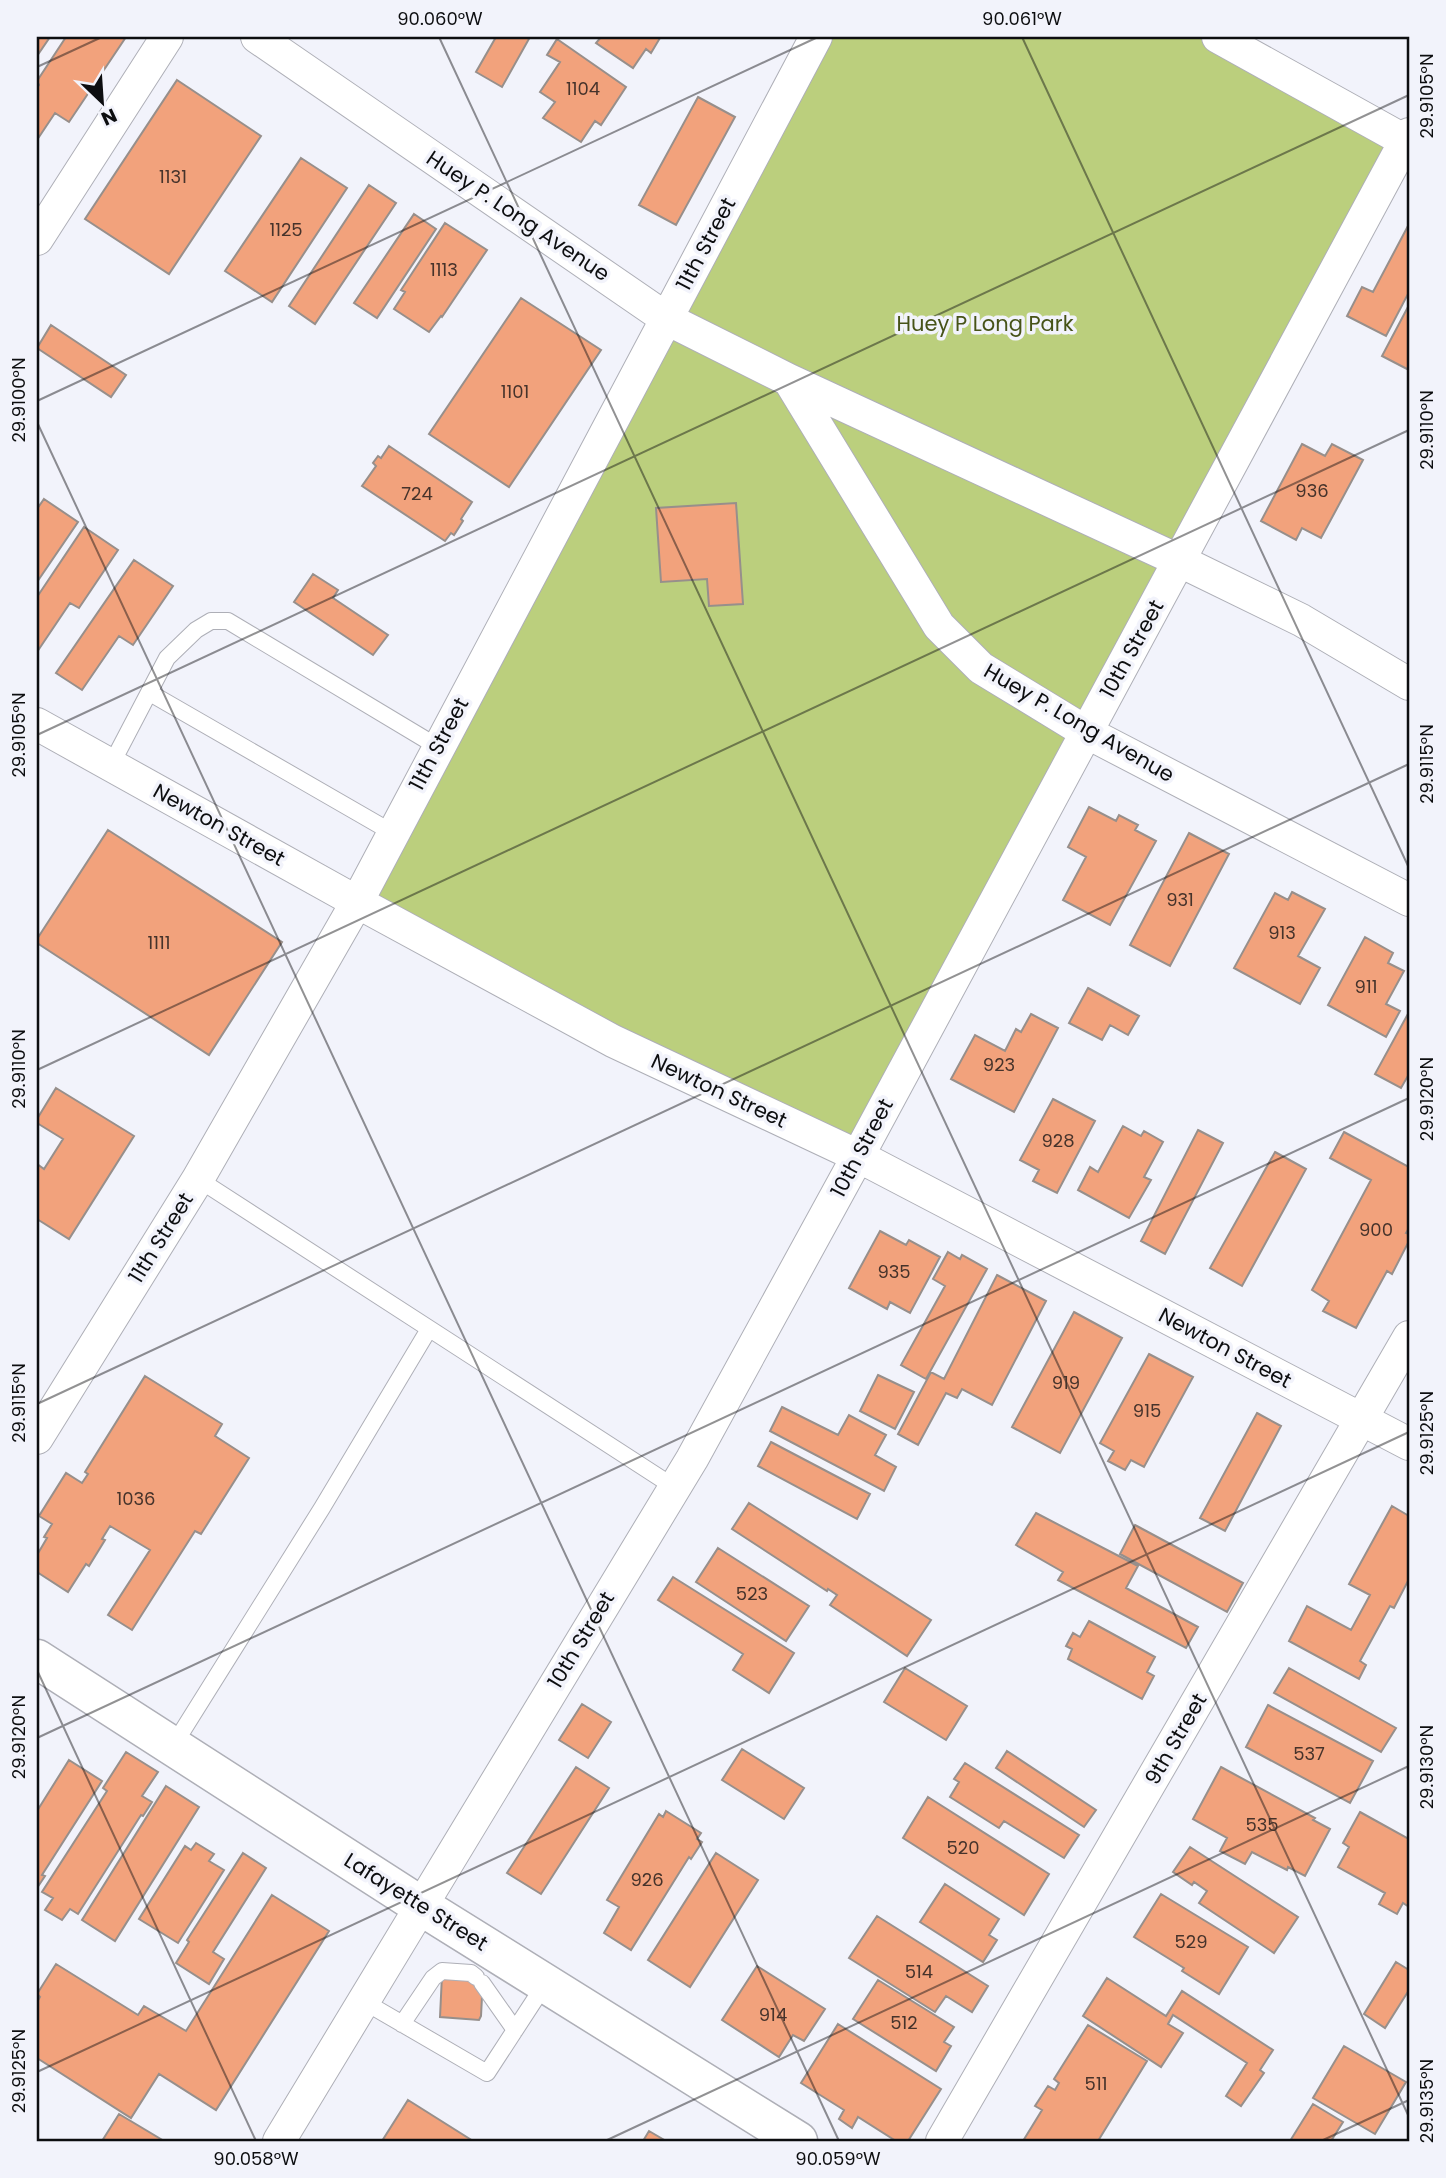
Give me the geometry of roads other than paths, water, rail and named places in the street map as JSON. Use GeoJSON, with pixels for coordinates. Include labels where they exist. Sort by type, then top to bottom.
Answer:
{"type":"FeatureCollection","features":[{"type":"Feature","properties":{"kind":"main road","name":"Lafayette Street"},"geometry":{"type":"LineString","coordinates":[[39,1666],[173,1746],[421,1906],[798,2141]]}},
{"type":"Feature","properties":{"kind":"street"},"geometry":{"type":"LineString","coordinates":[[37,239],[167,37]]}},
{"type":"Feature","properties":{"kind":"street","name":"Huey P. Long Avenue"},"geometry":{"type":"LineString","coordinates":[[257,37],[667,318],[789,380],[1301,620],[1409,684]]}},
{"type":"Feature","properties":{"kind":"street","name":"11th Street"},"geometry":{"type":"LineString","coordinates":[[37,1438],[198,1180],[357,902],[816,37]]}},
{"type":"Feature","properties":{"kind":"street"},"geometry":{"type":"LineString","coordinates":[[1218,37],[1408,139]]}},
{"type":"Feature","properties":{"kind":"street","name":"10th Street"},"geometry":{"type":"LineString","coordinates":[[279,2141],[692,1459],[1408,139]]}},
{"type":"Feature","properties":{"kind":"street","name":"Huey P. Long Avenue"},"geometry":{"type":"LineString","coordinates":[[789,380],[939,626],[981,668],[1086,732],[1409,900]]}},
{"type":"Feature","properties":{"kind":"street","name":"Newton Street"},"geometry":{"type":"LineString","coordinates":[[37,724],[613,1041],[858,1156],[1409,1444]]}},
{"type":"Feature","properties":{"kind":"street","name":"9th Street"},"geometry":{"type":"LineString","coordinates":[[942,2141],[1409,1337]]}},
{"type":"Feature","properties":{"kind":"lane"},"geometry":{"type":"LineString","coordinates":[[111,765],[167,658],[195,630],[211,621],[228,621],[438,747]]}},
{"type":"Feature","properties":{"kind":"lane"},"geometry":{"type":"LineString","coordinates":[[150,693],[393,833]]}},
{"type":"Feature","properties":{"kind":"lane"},"geometry":{"type":"LineString","coordinates":[[198,1180],[674,1488]]}},
{"type":"Feature","properties":{"kind":"lane"},"geometry":{"type":"LineString","coordinates":[[173,1746],[322,1508],[429,1328]]}},
{"type":"Feature","properties":{"kind":"lane"},"geometry":{"type":"LineString","coordinates":[[402,2024],[433,1978],[442,1971],[471,1973],[515,2030]]}},
{"type":"Feature","properties":{"kind":"lane"},"geometry":{"type":"LineString","coordinates":[[363,2001],[487,2073],[545,1983]]}},
{"type":"Feature","properties":{"kind":"park label","name":"Huey P Long Park"},"geometry":{"type":"Point","coordinates":[985,324]}}]}
